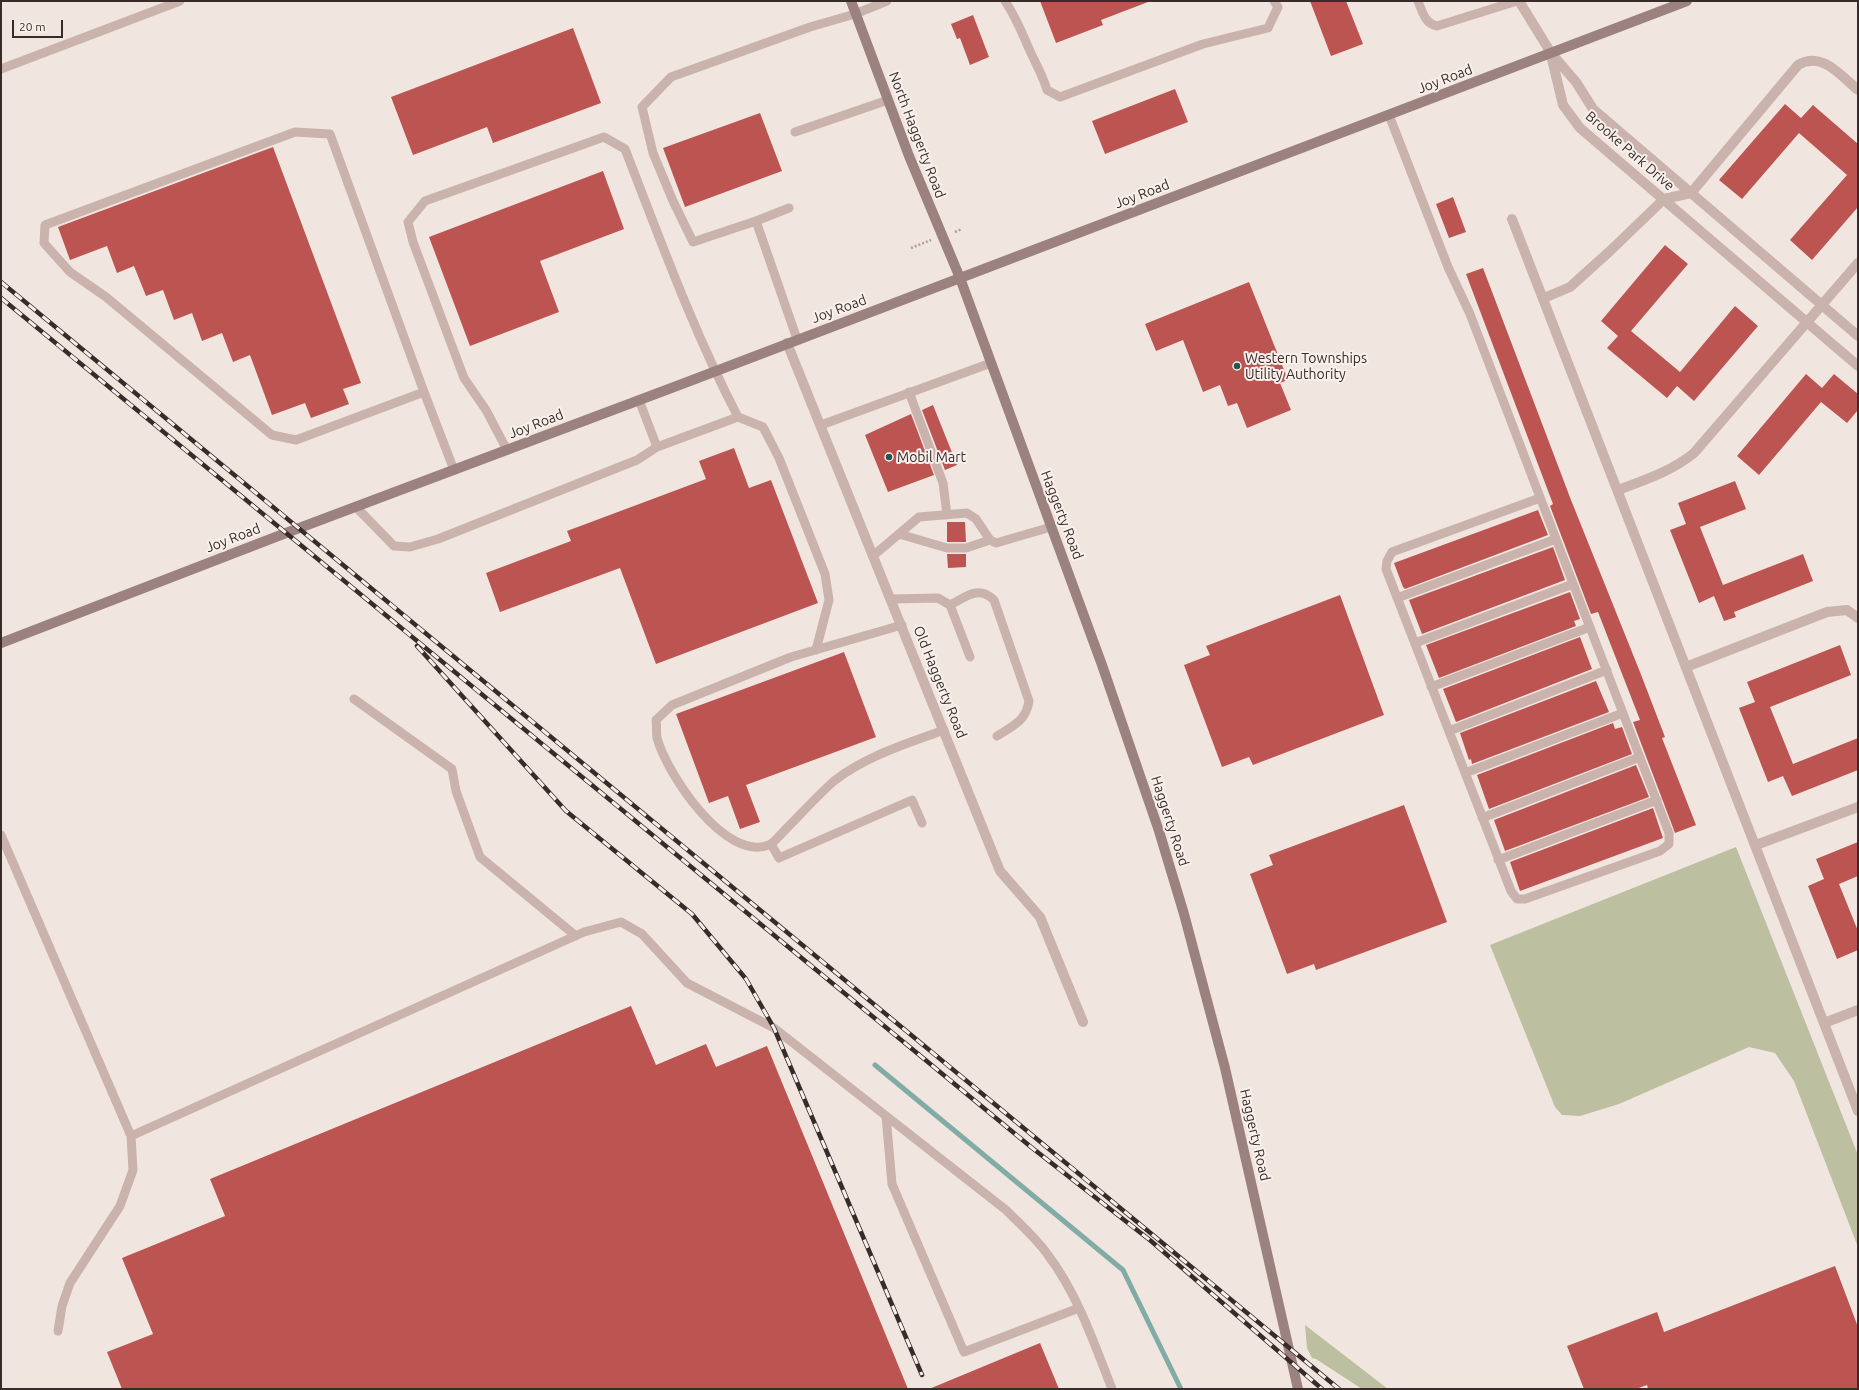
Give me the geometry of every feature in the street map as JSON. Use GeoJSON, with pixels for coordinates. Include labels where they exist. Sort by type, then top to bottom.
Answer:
{"type":"FeatureCollection","features":[{"type":"Feature","properties":{"kind":"street","name":"North Haggerty Road"},"geometry":{"type":"LineString","coordinates":[[851,1],[909,156],[960,278]]}},
{"type":"Feature","properties":{"kind":"street"},"geometry":{"type":"LineString","coordinates":[[1518,1],[1550,53]]}},
{"type":"Feature","properties":{"kind":"street","name":"Joy Road"},"geometry":{"type":"LineString","coordinates":[[1,643],[1687,1]]}},
{"type":"Feature","properties":{"kind":"street","name":"Brooke Park Drive"},"geometry":{"type":"LineString","coordinates":[[1550,53],[1576,82],[1593,109],[1858,336]]}},
{"type":"Feature","properties":{"kind":"street","name":"Brooke Park Drive"},"geometry":{"type":"LineString","coordinates":[[1550,53],[1563,105],[1580,128],[1858,366]]}},
{"type":"Feature","properties":{"kind":"street"},"geometry":{"type":"LineString","coordinates":[[1544,298],[1570,287],[1664,199],[1691,193],[1798,65],[1806,60],[1817,60],[1826,64],[1858,90]]}},
{"type":"Feature","properties":{"kind":"street"},"geometry":{"type":"LineString","coordinates":[[1512,219],[1544,298],[1858,1111]]}},
{"type":"Feature","properties":{"kind":"street"},"geometry":{"type":"LineString","coordinates":[[1618,490],[1670,470],[1694,453],[1821,304],[1858,263]]}},
{"type":"Feature","properties":{"kind":"street","name":"Haggerty Road"},"geometry":{"type":"LineString","coordinates":[[960,278],[1123,721],[1159,831],[1184,914],[1225,1068],[1298,1389]]}},
{"type":"Feature","properties":{"kind":"street","name":"Old Haggerty Road"},"geometry":{"type":"LineString","coordinates":[[787,343],[874,554],[1000,871],[1040,916],[1083,1022]]}},
{"type":"Feature","properties":{"kind":"street"},"geometry":{"type":"LineString","coordinates":[[1686,666],[1828,612],[1847,610],[1858,618]]}},
{"type":"Feature","properties":{"kind":"street"},"geometry":{"type":"LineString","coordinates":[[1756,845],[1858,807]]}},
{"type":"Feature","properties":{"kind":"street"},"geometry":{"type":"LineString","coordinates":[[1824,1023],[1858,1010]]}},
{"type":"Feature","properties":{"kind":"lane"},"geometry":{"type":"LineString","coordinates":[[1,69],[180,1]]}},
{"type":"Feature","properties":{"kind":"lane"},"geometry":{"type":"LineString","coordinates":[[789,208],[756,221],[693,242],[673,201],[653,153],[642,107],[671,77],[810,27],[856,14],[887,1]]}},
{"type":"Feature","properties":{"kind":"lane"},"geometry":{"type":"LineString","coordinates":[[1004,1],[1015,16],[1042,74],[1047,90],[1060,97],[1203,44],[1268,28],[1278,7],[1274,1]]}},
{"type":"Feature","properties":{"kind":"lane"},"geometry":{"type":"LineString","coordinates":[[1418,1],[1426,19],[1432,25],[1437,26],[1518,1]]}},
{"type":"Feature","properties":{"kind":"lane"},"geometry":{"type":"LineString","coordinates":[[795,132],[888,100]]}},
{"type":"Feature","properties":{"kind":"lane"},"geometry":{"type":"LineString","coordinates":[[1389,115],[1448,267],[1470,314],[1669,833],[1670,844],[1660,851],[1525,899],[1517,899],[1511,891],[1498,860],[1386,569],[1387,561],[1392,552],[1540,498]]}},
{"type":"Feature","properties":{"kind":"lane"},"geometry":{"type":"LineString","coordinates":[[424,392],[296,440],[272,435],[106,297],[70,272],[44,243],[45,225],[295,132],[330,134],[454,470]]}},
{"type":"Feature","properties":{"kind":"lane"},"geometry":{"type":"LineString","coordinates":[[507,450],[486,410],[464,378],[413,242],[408,222],[425,200],[604,137],[625,149],[714,371],[738,417]]}},
{"type":"Feature","properties":{"kind":"lane"},"geometry":{"type":"LineString","coordinates":[[756,221],[797,339]]}},
{"type":"Feature","properties":{"kind":"lane"},"geometry":{"type":"LineString","coordinates":[[821,425],[909,392],[991,364]]}},
{"type":"Feature","properties":{"kind":"lane"},"geometry":{"type":"LineString","coordinates":[[909,392],[942,482],[947,515]]}},
{"type":"Feature","properties":{"kind":"lane"},"geometry":{"type":"LineString","coordinates":[[639,400],[657,447]]}},
{"type":"Feature","properties":{"kind":"lane"},"geometry":{"type":"LineString","coordinates":[[356,507],[394,546],[410,547],[495,517],[638,460],[657,447],[738,417],[764,427],[825,574],[829,600],[816,650]]}},
{"type":"Feature","properties":{"kind":"lane"},"geometry":{"type":"LineString","coordinates":[[874,554],[919,517],[967,514],[976,520],[990,540],[996,544],[1051,528]]}},
{"type":"Feature","properties":{"kind":"lane"},"geometry":{"type":"LineString","coordinates":[[898,534],[947,548],[966,548],[990,540]]}},
{"type":"Feature","properties":{"kind":"lane"},"geometry":{"type":"LineString","coordinates":[[1397,598],[1556,539]]}},
{"type":"Feature","properties":{"kind":"lane"},"geometry":{"type":"LineString","coordinates":[[1415,643],[1573,584]]}},
{"type":"Feature","properties":{"kind":"lane"},"geometry":{"type":"LineString","coordinates":[[950,605],[974,593],[987,594],[994,600],[1029,701],[1028,711],[1022,719],[997,736]]}},
{"type":"Feature","properties":{"kind":"lane"},"geometry":{"type":"LineString","coordinates":[[892,599],[938,598],[950,605],[970,657]]}},
{"type":"Feature","properties":{"kind":"lane"},"geometry":{"type":"LineString","coordinates":[[902,625],[784,660],[672,705],[656,720],[657,738],[678,781],[700,813],[731,839],[757,848],[771,844],[833,782],[850,769],[876,756],[944,730]]}},
{"type":"Feature","properties":{"kind":"lane"},"geometry":{"type":"LineString","coordinates":[[1432,687],[1590,627]]}},
{"type":"Feature","properties":{"kind":"lane"},"geometry":{"type":"LineString","coordinates":[[1449,731],[1607,670]]}},
{"type":"Feature","properties":{"kind":"lane"},"geometry":{"type":"LineString","coordinates":[[354,699],[452,769],[456,791],[480,856],[576,936]]}},
{"type":"Feature","properties":{"kind":"lane"},"geometry":{"type":"LineString","coordinates":[[1465,773],[1623,713]]}},
{"type":"Feature","properties":{"kind":"lane"},"geometry":{"type":"LineString","coordinates":[[1482,818],[1640,757]]}},
{"type":"Feature","properties":{"kind":"lane"},"geometry":{"type":"LineString","coordinates":[[771,844],[779,858],[912,800],[922,823]]}},
{"type":"Feature","properties":{"kind":"lane"},"geometry":{"type":"LineString","coordinates":[[1498,860],[1657,800]]}},
{"type":"Feature","properties":{"kind":"lane"},"geometry":{"type":"LineString","coordinates":[[1,835],[131,1136],[133,1170],[120,1206],[70,1283],[62,1306],[58,1331]]}},
{"type":"Feature","properties":{"kind":"lane"},"geometry":{"type":"LineString","coordinates":[[131,1136],[576,936],[621,922],[642,934],[687,983],[774,1028],[1006,1210],[1031,1234],[1048,1254],[1063,1277],[1079,1308],[1112,1389]]}},
{"type":"Feature","properties":{"kind":"lane"},"geometry":{"type":"LineString","coordinates":[[886,1116],[892,1184],[964,1352],[1079,1308]]}},
{"type":"Feature","properties":{"kind":"green space"},"geometry":{"type":"Polygon","coordinates":[[[1736,847],[1858,1155],[1858,1247],[1794,1081],[1775,1053],[1749,1047],[1619,1104],[1580,1116],[1562,1115],[1555,1107],[1490,945],[1736,847]]]}},
{"type":"Feature","properties":{"kind":"green space"},"geometry":{"type":"Polygon","coordinates":[[[1305,1325],[1388,1389],[1362,1389],[1316,1359],[1312,1358],[1307,1348],[1305,1325]]]}},
{"type":"Feature","properties":{"kind":"building"},"geometry":{"type":"Polygon","coordinates":[[[1040,1],[1148,2],[1101,20],[1103,25],[1056,43],[1040,1]]]}},
{"type":"Feature","properties":{"kind":"building"},"geometry":{"type":"Polygon","coordinates":[[[1310,1],[1346,1],[1363,44],[1331,56],[1310,1]]]}},
{"type":"Feature","properties":{"kind":"building"},"geometry":{"type":"Polygon","coordinates":[[[973,15],[989,57],[970,65],[960,38],[957,39],[951,24],[973,15]]]}},
{"type":"Feature","properties":{"kind":"building"},"geometry":{"type":"Polygon","coordinates":[[[573,28],[601,103],[493,143],[487,127],[413,155],[391,97],[573,28]]]}},
{"type":"Feature","properties":{"kind":"building"},"geometry":{"type":"Polygon","coordinates":[[[1175,89],[1188,122],[1105,154],[1092,121],[1175,89]]]}},
{"type":"Feature","properties":{"kind":"building"},"geometry":{"type":"Polygon","coordinates":[[[1785,104],[1801,118],[1813,105],[1858,144],[1858,207],[1812,260],[1790,240],[1847,175],[1799,133],[1742,199],[1719,180],[1785,104]]]}},
{"type":"Feature","properties":{"kind":"building"},"geometry":{"type":"Polygon","coordinates":[[[760,113],[782,171],[685,207],[663,148],[760,113]]]}},
{"type":"Feature","properties":{"kind":"building"},"geometry":{"type":"Polygon","coordinates":[[[273,147],[361,383],[343,389],[349,404],[311,418],[305,403],[272,415],[250,355],[233,362],[222,333],[202,341],[192,313],[174,320],[163,290],[146,296],[134,266],[117,273],[107,246],[70,260],[58,227],[273,147]]]}},
{"type":"Feature","properties":{"kind":"building"},"geometry":{"type":"Polygon","coordinates":[[[603,171],[624,229],[540,261],[559,312],[470,346],[429,237],[603,171]]]}},
{"type":"Feature","properties":{"kind":"building"},"geometry":{"type":"Polygon","coordinates":[[[1453,197],[1466,232],[1449,238],[1436,204],[1453,197]]]}},
{"type":"Feature","properties":{"kind":"building"},"geometry":{"type":"Polygon","coordinates":[[[1665,245],[1688,264],[1631,331],[1680,372],[1735,306],[1758,326],[1694,401],[1677,386],[1667,398],[1607,348],[1618,336],[1601,321],[1665,245]]]}},
{"type":"Feature","properties":{"kind":"building"},"geometry":{"type":"Polygon","coordinates":[[[1483,268],[1571,500],[1665,737],[1662,738],[1696,825],[1675,833],[1633,722],[1640,720],[1598,612],[1591,614],[1550,506],[1553,504],[1466,274],[1483,268]]]}},
{"type":"Feature","properties":{"kind":"building","name":"Western Townships Utility Authority"},"geometry":{"type":"Polygon","coordinates":[[[1249,282],[1288,380],[1280,383],[1291,410],[1247,428],[1237,403],[1228,406],[1220,385],[1203,392],[1183,340],[1156,351],[1145,324],[1249,282]]]}},
{"type":"Feature","properties":{"kind":"building"},"geometry":{"type":"Polygon","coordinates":[[[1806,374],[1822,388],[1834,374],[1858,394],[1858,410],[1847,423],[1821,402],[1759,475],[1737,456],[1806,374]]]}},
{"type":"Feature","properties":{"kind":"building"},"geometry":{"type":"Polygon","coordinates":[[[933,405],[957,465],[945,470],[922,410],[933,405]]]}},
{"type":"Feature","properties":{"kind":"building"},"geometry":{"type":"Polygon","coordinates":[[[911,414],[934,475],[888,492],[865,435],[911,414]]]}},
{"type":"Feature","properties":{"kind":"building"},"geometry":{"type":"Polygon","coordinates":[[[734,448],[749,488],[771,480],[818,603],[656,664],[620,568],[500,612],[486,573],[571,541],[567,531],[706,479],[699,461],[734,448]]]}},
{"type":"Feature","properties":{"kind":"building"},"geometry":{"type":"Polygon","coordinates":[[[1735,481],[1746,509],[1700,527],[1723,585],[1803,554],[1813,581],[1734,612],[1736,617],[1724,621],[1714,596],[1699,603],[1670,530],[1686,524],[1678,503],[1735,481]]]}},
{"type":"Feature","properties":{"kind":"building"},"geometry":{"type":"Polygon","coordinates":[[[1538,510],[1548,535],[1405,589],[1403,587],[1394,563],[1538,510]]]}},
{"type":"Feature","properties":{"kind":"building"},"geometry":{"type":"Polygon","coordinates":[[[947,522],[965,522],[966,542],[947,542],[947,522]]]}},
{"type":"Feature","properties":{"kind":"building"},"geometry":{"type":"Polygon","coordinates":[[[1553,547],[1565,580],[1422,634],[1409,600],[1553,547]]]}},
{"type":"Feature","properties":{"kind":"building"},"geometry":{"type":"Polygon","coordinates":[[[947,554],[966,554],[966,567],[948,568],[947,554]]]}},
{"type":"Feature","properties":{"kind":"building"},"geometry":{"type":"Polygon","coordinates":[[[1570,592],[1580,619],[1574,621],[1576,626],[1439,678],[1426,645],[1570,592]]]}},
{"type":"Feature","properties":{"kind":"building"},"geometry":{"type":"Polygon","coordinates":[[[1340,595],[1384,715],[1253,765],[1249,757],[1222,767],[1184,665],[1210,655],[1206,646],[1340,595]]]}},
{"type":"Feature","properties":{"kind":"building"},"geometry":{"type":"Polygon","coordinates":[[[1580,637],[1592,669],[1456,722],[1443,689],[1580,637]]]}},
{"type":"Feature","properties":{"kind":"building"},"geometry":{"type":"Polygon","coordinates":[[[1840,645],[1851,675],[1770,707],[1793,764],[1858,738],[1858,770],[1792,796],[1783,776],[1768,782],[1739,708],[1755,702],[1747,682],[1840,645]]]}},
{"type":"Feature","properties":{"kind":"building"},"geometry":{"type":"Polygon","coordinates":[[[844,652],[876,737],[746,785],[760,822],[740,829],[728,796],[709,803],[676,714],[844,652]]]}},
{"type":"Feature","properties":{"kind":"building"},"geometry":{"type":"Polygon","coordinates":[[[1596,681],[1609,712],[1472,764],[1471,759],[1469,760],[1460,733],[1596,681]]]}},
{"type":"Feature","properties":{"kind":"building"},"geometry":{"type":"Polygon","coordinates":[[[1613,723],[1615,729],[1622,727],[1632,754],[1489,809],[1477,775],[1613,723]]]}},
{"type":"Feature","properties":{"kind":"building"},"geometry":{"type":"Polygon","coordinates":[[[1636,765],[1649,797],[1505,851],[1494,820],[1636,765]]]}},
{"type":"Feature","properties":{"kind":"building"},"geometry":{"type":"Polygon","coordinates":[[[1404,805],[1447,922],[1316,970],[1314,964],[1287,974],[1250,874],[1273,865],[1269,855],[1404,805]]]}},
{"type":"Feature","properties":{"kind":"building"},"geometry":{"type":"Polygon","coordinates":[[[1653,808],[1663,838],[1520,891],[1510,862],[1653,808]]]}},
{"type":"Feature","properties":{"kind":"building"},"geometry":{"type":"Polygon","coordinates":[[[1858,842],[1858,876],[1839,884],[1858,931],[1858,950],[1837,959],[1808,886],[1824,879],[1816,859],[1858,842]]]}},
{"type":"Feature","properties":{"kind":"building"},"geometry":{"type":"Polygon","coordinates":[[[631,1006],[656,1065],[706,1044],[716,1067],[767,1046],[908,1389],[122,1389],[107,1352],[153,1334],[122,1258],[225,1216],[210,1179],[631,1006]]]}},
{"type":"Feature","properties":{"kind":"building"},"geometry":{"type":"Polygon","coordinates":[[[1835,1266],[1858,1327],[1858,1389],[1648,1389],[1647,1385],[1636,1389],[1584,1389],[1567,1346],[1657,1312],[1664,1332],[1835,1266]]]}},
{"type":"Feature","properties":{"kind":"building"},"geometry":{"type":"Polygon","coordinates":[[[1040,1343],[1059,1389],[929,1389],[1040,1343]]]}},
{"type":"Feature","properties":{"kind":"waterway"},"geometry":{"type":"LineString","coordinates":[[875,1065],[1123,1270],[1181,1389]]}},
{"type":"Feature","properties":{"kind":"railway"},"geometry":{"type":"LineString","coordinates":[[1,282],[1339,1389]]}},
{"type":"Feature","properties":{"kind":"railway"},"geometry":{"type":"LineString","coordinates":[[1,298],[1031,1147],[1151,1241],[1322,1389]]}},
{"type":"Feature","properties":{"kind":"railway"},"geometry":{"type":"LineString","coordinates":[[417,646],[566,811],[692,914],[746,979],[774,1028],[922,1375]]}},
{"type":"Feature","properties":{"kind":"place","name":"Western Townships Utility Authority"},"geometry":{"type":"Point","coordinates":[1237,366]}},
{"type":"Feature","properties":{"kind":"place","name":"Mobil Mart"},"geometry":{"type":"Point","coordinates":[889,457]}}]}
